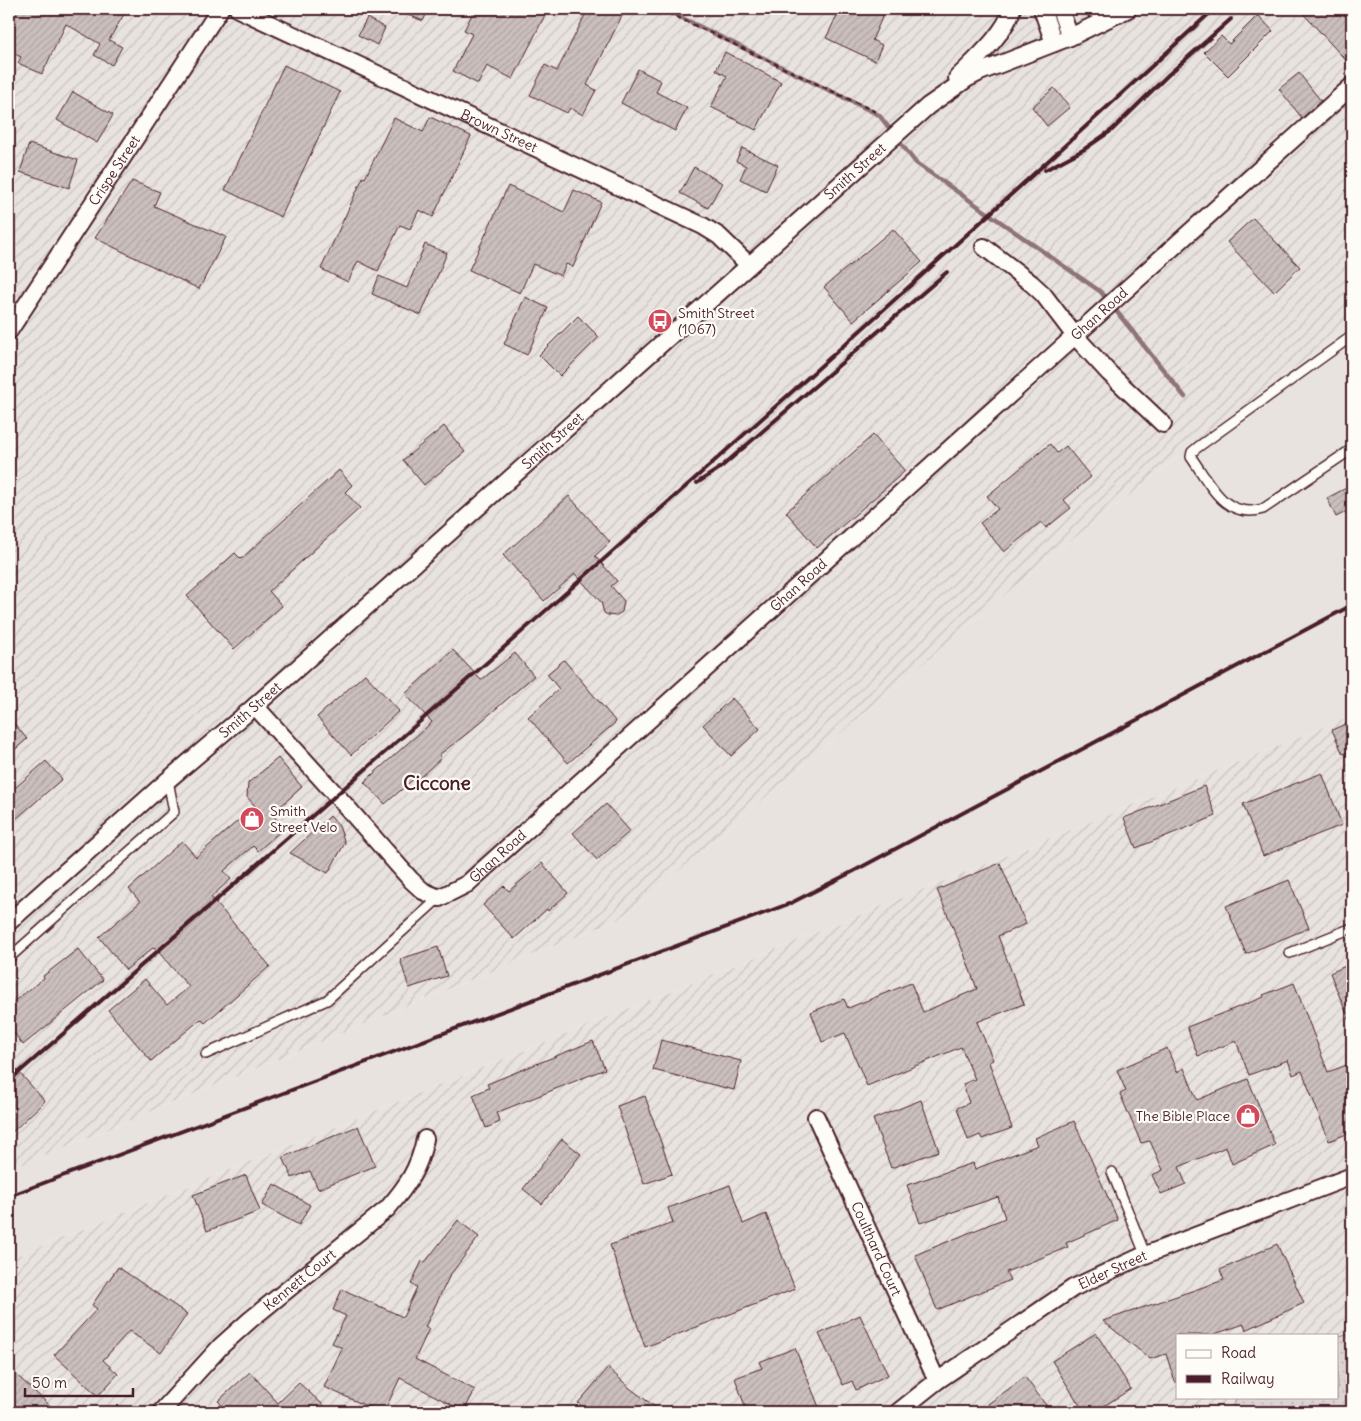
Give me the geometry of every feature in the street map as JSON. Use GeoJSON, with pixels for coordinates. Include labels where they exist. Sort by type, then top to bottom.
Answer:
{"type":"FeatureCollection","features":[{"type":"Feature","properties":{"kind":"street","name":"Crispe Street"},"geometry":{"type":"LineString","coordinates":[[9,331],[220,9]]}},
{"type":"Feature","properties":{"kind":"street","name":"Brown Street"},"geometry":{"type":"LineString","coordinates":[[238,9],[703,226],[719,236],[749,265]]}},
{"type":"Feature","properties":{"kind":"street"},"geometry":{"type":"LineString","coordinates":[[928,106],[976,59],[1009,19],[1012,9]]}},
{"type":"Feature","properties":{"kind":"street"},"geometry":{"type":"LineString","coordinates":[[1042,9],[1054,43]]}},
{"type":"Feature","properties":{"kind":"street"},"geometry":{"type":"LineString","coordinates":[[1060,9],[1070,38]]}},
{"type":"Feature","properties":{"kind":"street"},"geometry":{"type":"LineString","coordinates":[[1094,9],[1123,12]]}},
{"type":"Feature","properties":{"kind":"street","name":"Smith Street"},"geometry":{"type":"LineString","coordinates":[[9,922],[168,780],[255,706],[928,106],[968,78],[994,66],[1070,38],[1123,12]]}},
{"type":"Feature","properties":{"kind":"street","name":"Ghan Road"},"geometry":{"type":"LineString","coordinates":[[439,898],[467,884],[1352,86]]}},
{"type":"Feature","properties":{"kind":"street"},"geometry":{"type":"LineString","coordinates":[[984,247],[1031,282],[1043,294],[1075,336],[1109,373],[1163,424]]}},
{"type":"Feature","properties":{"kind":"street"},"geometry":{"type":"LineString","coordinates":[[255,706],[411,880],[423,891],[439,898]]}},
{"type":"Feature","properties":{"kind":"street","name":"Coulthard Court"},"geometry":{"type":"LineString","coordinates":[[816,1117],[937,1381]]}},
{"type":"Feature","properties":{"kind":"street","name":"Kennett Court"},"geometry":{"type":"LineString","coordinates":[[161,1412],[221,1346],[250,1320],[387,1209],[405,1187],[419,1165],[425,1139]]}},
{"type":"Feature","properties":{"kind":"street","name":"Elder Street"},"geometry":{"type":"LineString","coordinates":[[898,1412],[937,1381],[1073,1288],[1145,1254],[1352,1176]]}},
{"type":"Feature","properties":{"kind":"lane"},"geometry":{"type":"LineString","coordinates":[[1352,336],[1198,447],[1192,452],[1191,457],[1221,499],[1240,511],[1251,512],[1263,509],[1352,449]]}},
{"type":"Feature","properties":{"kind":"lane"},"geometry":{"type":"LineString","coordinates":[[9,958],[174,812],[168,780]]}},
{"type":"Feature","properties":{"kind":"lane"},"geometry":{"type":"LineString","coordinates":[[206,1054],[327,1000],[439,898]]}},
{"type":"Feature","properties":{"kind":"lane"},"geometry":{"type":"LineString","coordinates":[[1290,953],[1352,928]]}},
{"type":"Feature","properties":{"kind":"lane"},"geometry":{"type":"LineString","coordinates":[[1112,1172],[1145,1254]]}},
{"type":"Feature","properties":{"kind":"path"},"geometry":{"type":"LineString","coordinates":[[660,9],[876,112]]}},
{"type":"Feature","properties":{"kind":"shaded area"},"geometry":{"type":"Polygon","coordinates":[[[9,9],[1352,9],[1352,323],[1046,560],[624,917],[9,1170],[9,9]]]}},
{"type":"Feature","properties":{"kind":"shaded area"},"geometry":{"type":"Polygon","coordinates":[[[1352,323],[1352,716],[9,1259],[9,1170],[624,917],[1046,560],[1352,323]]]}},
{"type":"Feature","properties":{"kind":"shaded area"},"geometry":{"type":"Polygon","coordinates":[[[1352,716],[1352,1333],[1338,1338],[1338,1334],[1176,1334],[1176,1398],[1237,1398],[1231,1412],[9,1412],[9,1259],[1352,716]]]}},
{"type":"Feature","properties":{"kind":"shaded area"},"geometry":{"type":"Polygon","coordinates":[[[1352,1333],[1352,1412],[1231,1412],[1237,1398],[1338,1398],[1338,1338],[1352,1333]]]}},
{"type":"Feature","properties":{"kind":"building"},"geometry":{"type":"Polygon","coordinates":[[[18,9],[127,9],[109,40],[122,47],[112,65],[94,55],[100,44],[66,24],[42,74],[18,63],[21,57],[9,51],[9,28],[18,9]]]}},
{"type":"Feature","properties":{"kind":"building"},"geometry":{"type":"Polygon","coordinates":[[[394,9],[429,9],[423,21],[394,9]]]}},
{"type":"Feature","properties":{"kind":"building"},"geometry":{"type":"Polygon","coordinates":[[[475,9],[548,9],[513,79],[487,66],[478,84],[453,71],[472,34],[464,30],[475,9]]]}},
{"type":"Feature","properties":{"kind":"building"},"geometry":{"type":"Polygon","coordinates":[[[588,9],[612,9],[623,14],[587,85],[596,90],[583,115],[570,108],[567,113],[530,95],[545,65],[557,71],[588,9]]]}},
{"type":"Feature","properties":{"kind":"building"},"geometry":{"type":"Polygon","coordinates":[[[840,9],[886,9],[872,40],[882,45],[875,61],[826,38],[840,9]]]}},
{"type":"Feature","properties":{"kind":"building"},"geometry":{"type":"Polygon","coordinates":[[[1299,9],[1352,9],[1352,67],[1299,9]]]}},
{"type":"Feature","properties":{"kind":"building"},"geometry":{"type":"Polygon","coordinates":[[[1258,15],[1273,31],[1228,76],[1204,52],[1221,36],[1229,44],[1258,15]]]}},
{"type":"Feature","properties":{"kind":"building"},"geometry":{"type":"Polygon","coordinates":[[[367,18],[385,28],[377,45],[358,35],[367,18]]]}},
{"type":"Feature","properties":{"kind":"building"},"geometry":{"type":"Polygon","coordinates":[[[725,52],[781,82],[756,130],[711,107],[727,76],[716,70],[725,52]]]}},
{"type":"Feature","properties":{"kind":"building"},"geometry":{"type":"Polygon","coordinates":[[[284,65],[340,92],[281,217],[225,190],[284,65]]]}},
{"type":"Feature","properties":{"kind":"building"},"geometry":{"type":"Polygon","coordinates":[[[638,69],[661,81],[656,92],[687,108],[675,131],[621,103],[638,69]]]}},
{"type":"Feature","properties":{"kind":"building"},"geometry":{"type":"Polygon","coordinates":[[[1299,73],[1321,101],[1302,118],[1279,89],[1299,73]]]}},
{"type":"Feature","properties":{"kind":"building"},"geometry":{"type":"Polygon","coordinates":[[[1054,88],[1070,107],[1047,126],[1032,107],[1054,88]]]}},
{"type":"Feature","properties":{"kind":"building"},"geometry":{"type":"Polygon","coordinates":[[[73,92],[113,115],[97,143],[57,120],[73,92]]]}},
{"type":"Feature","properties":{"kind":"building"},"geometry":{"type":"Polygon","coordinates":[[[430,117],[471,136],[433,217],[419,210],[410,229],[400,225],[378,271],[358,261],[348,282],[321,269],[363,177],[365,178],[394,118],[423,132],[430,117]]]}},
{"type":"Feature","properties":{"kind":"building"},"geometry":{"type":"Polygon","coordinates":[[[29,144],[78,160],[69,188],[20,172],[29,144]]]}},
{"type":"Feature","properties":{"kind":"building"},"geometry":{"type":"Polygon","coordinates":[[[742,148],[778,165],[766,191],[740,179],[746,166],[736,161],[742,148]]]}},
{"type":"Feature","properties":{"kind":"building"},"geometry":{"type":"Polygon","coordinates":[[[694,167],[722,183],[708,208],[680,193],[694,167]]]}},
{"type":"Feature","properties":{"kind":"building"},"geometry":{"type":"Polygon","coordinates":[[[132,181],[160,192],[154,206],[226,237],[199,289],[95,238],[132,181]]]}},
{"type":"Feature","properties":{"kind":"building"},"geometry":{"type":"Polygon","coordinates":[[[508,186],[564,212],[574,190],[601,202],[573,267],[566,264],[561,276],[533,264],[520,293],[469,270],[508,186]]]}},
{"type":"Feature","properties":{"kind":"building"},"geometry":{"type":"Polygon","coordinates":[[[1253,218],[1300,267],[1274,292],[1227,242],[1253,218]]]}},
{"type":"Feature","properties":{"kind":"building"},"geometry":{"type":"Polygon","coordinates":[[[893,229],[922,262],[853,321],[824,287],[893,229]]]}},
{"type":"Feature","properties":{"kind":"building"},"geometry":{"type":"Polygon","coordinates":[[[425,244],[447,253],[421,315],[372,294],[379,276],[407,288],[425,244]]]}},
{"type":"Feature","properties":{"kind":"building"},"geometry":{"type":"Polygon","coordinates":[[[525,297],[548,308],[527,355],[504,344],[525,297]]]}},
{"type":"Feature","properties":{"kind":"building"},"geometry":{"type":"Polygon","coordinates":[[[578,316],[599,337],[560,376],[539,355],[578,316]]]}},
{"type":"Feature","properties":{"kind":"building"},"geometry":{"type":"Polygon","coordinates":[[[444,426],[465,452],[424,485],[403,460],[444,426]]]}},
{"type":"Feature","properties":{"kind":"building"},"geometry":{"type":"Polygon","coordinates":[[[873,435],[905,471],[817,548],[786,512],[873,435]]]}},
{"type":"Feature","properties":{"kind":"building"},"geometry":{"type":"Polygon","coordinates":[[[1050,444],[1057,453],[1066,446],[1091,477],[1064,500],[1071,508],[1046,528],[1041,522],[1004,552],[980,523],[998,509],[987,496],[1050,444]]]}},
{"type":"Feature","properties":{"kind":"building"},"geometry":{"type":"Polygon","coordinates":[[[339,470],[352,485],[345,492],[360,508],[269,591],[282,606],[234,649],[187,596],[235,553],[241,559],[339,470]]]}},
{"type":"Feature","properties":{"kind":"building"},"geometry":{"type":"Polygon","coordinates":[[[1352,485],[1352,509],[1336,517],[1327,498],[1352,485]]]}},
{"type":"Feature","properties":{"kind":"building"},"geometry":{"type":"Polygon","coordinates":[[[569,496],[610,542],[595,556],[617,581],[611,586],[624,601],[622,612],[615,616],[604,613],[601,602],[575,574],[544,601],[503,555],[569,496]]]}},
{"type":"Feature","properties":{"kind":"building"},"geometry":{"type":"Polygon","coordinates":[[[453,650],[481,680],[515,653],[534,676],[439,755],[441,758],[418,779],[416,777],[385,804],[364,782],[432,722],[405,694],[453,650]]]}},
{"type":"Feature","properties":{"kind":"building"},"geometry":{"type":"Polygon","coordinates":[[[564,660],[616,722],[568,763],[528,717],[559,689],[547,674],[564,660]]]}},
{"type":"Feature","properties":{"kind":"building"},"geometry":{"type":"Polygon","coordinates":[[[365,674],[399,711],[351,755],[317,717],[365,674]]]}},
{"type":"Feature","properties":{"kind":"building"},"geometry":{"type":"Polygon","coordinates":[[[732,698],[760,729],[731,756],[703,725],[732,698]]]}},
{"type":"Feature","properties":{"kind":"building"},"geometry":{"type":"Polygon","coordinates":[[[9,717],[27,739],[9,755],[9,717]]]}},
{"type":"Feature","properties":{"kind":"building"},"geometry":{"type":"Polygon","coordinates":[[[1352,721],[1352,750],[1343,754],[1332,730],[1352,721]]]}},
{"type":"Feature","properties":{"kind":"building"},"geometry":{"type":"Polygon","coordinates":[[[278,758],[302,787],[272,814],[284,828],[258,851],[253,846],[224,871],[231,879],[211,897],[270,966],[205,1023],[201,1019],[151,1061],[108,1010],[145,979],[167,1005],[189,987],[154,947],[126,970],[99,937],[140,902],[129,889],[182,841],[196,857],[255,806],[247,797],[248,783],[278,758]]]}},
{"type":"Feature","properties":{"kind":"building"},"geometry":{"type":"Polygon","coordinates":[[[46,761],[62,779],[9,825],[9,793],[46,761]]]}},
{"type":"Feature","properties":{"kind":"building"},"geometry":{"type":"Polygon","coordinates":[[[1322,773],[1342,825],[1263,856],[1243,804],[1322,773]]]}},
{"type":"Feature","properties":{"kind":"building"},"geometry":{"type":"Polygon","coordinates":[[[1204,786],[1216,816],[1136,848],[1124,818],[1204,786]]]}},
{"type":"Feature","properties":{"kind":"building"},"geometry":{"type":"Polygon","coordinates":[[[606,804],[630,831],[597,860],[573,833],[606,804]]]}},
{"type":"Feature","properties":{"kind":"building"},"geometry":{"type":"Polygon","coordinates":[[[330,816],[339,826],[345,843],[328,873],[290,853],[330,816]]]}},
{"type":"Feature","properties":{"kind":"building"},"geometry":{"type":"Polygon","coordinates":[[[542,863],[568,893],[514,939],[483,905],[504,886],[509,891],[542,863]]]}},
{"type":"Feature","properties":{"kind":"building"},"geometry":{"type":"Polygon","coordinates":[[[1000,863],[1026,924],[998,936],[1024,1004],[977,1022],[993,1060],[989,1062],[1012,1128],[982,1139],[980,1135],[968,1140],[957,1108],[969,1103],[963,1084],[975,1079],[961,1047],[867,1086],[845,1033],[822,1042],[811,1012],[844,999],[848,1008],[911,983],[923,1012],[977,989],[937,890],[1000,863]]]}},
{"type":"Feature","properties":{"kind":"building"},"geometry":{"type":"Polygon","coordinates":[[[1289,880],[1309,928],[1246,954],[1226,906],[1289,880]]]}},
{"type":"Feature","properties":{"kind":"building"},"geometry":{"type":"Polygon","coordinates":[[[438,947],[447,976],[409,988],[400,959],[438,947]]]}},
{"type":"Feature","properties":{"kind":"building"},"geometry":{"type":"Polygon","coordinates":[[[78,949],[103,980],[23,1045],[9,1026],[9,1005],[78,949]]]}},
{"type":"Feature","properties":{"kind":"building"},"geometry":{"type":"Polygon","coordinates":[[[1352,963],[1352,1027],[1330,973],[1352,963]]]}},
{"type":"Feature","properties":{"kind":"building"},"geometry":{"type":"Polygon","coordinates":[[[1294,983],[1328,1072],[1352,1063],[1352,1132],[1329,1141],[1302,1071],[1293,1075],[1288,1060],[1249,1075],[1236,1041],[1198,1056],[1187,1027],[1264,997],[1263,995],[1294,983]]]}},
{"type":"Feature","properties":{"kind":"building"},"geometry":{"type":"Polygon","coordinates":[[[661,1040],[741,1061],[734,1090],[653,1070],[661,1040]]]}},
{"type":"Feature","properties":{"kind":"building"},"geometry":{"type":"Polygon","coordinates":[[[593,1041],[605,1069],[496,1113],[500,1122],[486,1128],[473,1095],[489,1088],[487,1084],[593,1041]]]}},
{"type":"Feature","properties":{"kind":"building"},"geometry":{"type":"Polygon","coordinates":[[[1167,1048],[1177,1072],[1184,1068],[1197,1100],[1248,1079],[1275,1145],[1232,1164],[1226,1147],[1179,1167],[1186,1184],[1161,1194],[1152,1175],[1163,1170],[1150,1141],[1141,1143],[1120,1094],[1126,1091],[1117,1070],[1167,1048]]]}},
{"type":"Feature","properties":{"kind":"building"},"geometry":{"type":"Polygon","coordinates":[[[9,1061],[45,1101],[9,1135],[9,1061]]]}},
{"type":"Feature","properties":{"kind":"building"},"geometry":{"type":"Polygon","coordinates":[[[645,1096],[672,1174],[644,1184],[617,1106],[645,1096]]]}},
{"type":"Feature","properties":{"kind":"building"},"geometry":{"type":"Polygon","coordinates":[[[921,1100],[939,1151],[891,1168],[873,1119],[921,1100]]]}},
{"type":"Feature","properties":{"kind":"building"},"geometry":{"type":"Polygon","coordinates":[[[1074,1121],[1118,1220],[1066,1243],[1068,1247],[1006,1272],[1010,1280],[937,1310],[915,1255],[1005,1218],[998,1197],[920,1223],[907,1185],[973,1163],[975,1169],[1038,1145],[1035,1138],[1074,1121]]]}},
{"type":"Feature","properties":{"kind":"building"},"geometry":{"type":"Polygon","coordinates":[[[358,1126],[375,1166],[318,1189],[310,1171],[292,1178],[283,1157],[358,1126]]]}},
{"type":"Feature","properties":{"kind":"building"},"geometry":{"type":"Polygon","coordinates":[[[562,1139],[581,1154],[542,1204],[523,1189],[562,1139]]]}},
{"type":"Feature","properties":{"kind":"building"},"geometry":{"type":"Polygon","coordinates":[[[246,1175],[260,1211],[207,1231],[193,1195],[246,1175]]]}},
{"type":"Feature","properties":{"kind":"building"},"geometry":{"type":"Polygon","coordinates":[[[274,1184],[310,1205],[299,1225],[262,1205],[274,1184]]]}},
{"type":"Feature","properties":{"kind":"building"},"geometry":{"type":"Polygon","coordinates":[[[730,1185],[743,1224],[766,1214],[795,1289],[645,1347],[610,1245],[673,1223],[668,1208],[730,1185]]]}},
{"type":"Feature","properties":{"kind":"building"},"geometry":{"type":"Polygon","coordinates":[[[458,1220],[479,1237],[450,1275],[425,1327],[429,1329],[415,1359],[475,1390],[464,1411],[400,1378],[384,1412],[380,1412],[324,1387],[342,1348],[332,1343],[346,1316],[333,1310],[342,1289],[403,1317],[417,1287],[411,1284],[422,1261],[425,1262],[458,1220]]]}},
{"type":"Feature","properties":{"kind":"building"},"geometry":{"type":"Polygon","coordinates":[[[1277,1244],[1304,1303],[1246,1330],[1244,1324],[1215,1334],[1176,1334],[1176,1382],[1166,1354],[1150,1359],[1103,1321],[1224,1280],[1220,1270],[1277,1244]]]}},
{"type":"Feature","properties":{"kind":"building"},"geometry":{"type":"Polygon","coordinates":[[[118,1267],[187,1314],[161,1353],[129,1331],[103,1360],[118,1374],[98,1396],[54,1355],[97,1309],[92,1305],[118,1267]]]}},
{"type":"Feature","properties":{"kind":"building"},"geometry":{"type":"Polygon","coordinates":[[[860,1315],[888,1375],[856,1390],[852,1381],[843,1385],[819,1334],[860,1315]]]}},
{"type":"Feature","properties":{"kind":"building"},"geometry":{"type":"Polygon","coordinates":[[[1096,1333],[1131,1389],[1094,1412],[1084,1412],[1052,1361],[1096,1333]]]}},
{"type":"Feature","properties":{"kind":"building"},"geometry":{"type":"Polygon","coordinates":[[[795,1348],[821,1412],[747,1412],[735,1378],[762,1368],[759,1362],[795,1348]]]}},
{"type":"Feature","properties":{"kind":"building"},"geometry":{"type":"Polygon","coordinates":[[[9,1368],[57,1412],[9,1412],[9,1368]]]}},
{"type":"Feature","properties":{"kind":"building"},"geometry":{"type":"Polygon","coordinates":[[[608,1368],[631,1389],[662,1412],[589,1412],[578,1403],[608,1368]]]}},
{"type":"Feature","properties":{"kind":"building"},"geometry":{"type":"Polygon","coordinates":[[[250,1372],[278,1403],[299,1383],[331,1412],[229,1412],[218,1401],[250,1372]]]}},
{"type":"Feature","properties":{"kind":"building"},"geometry":{"type":"Polygon","coordinates":[[[1025,1377],[1051,1412],[994,1412],[988,1404],[1025,1377]]]}},
{"type":"Feature","properties":{"kind":"waterway"},"geometry":{"type":"LineString","coordinates":[[664,9],[879,115],[916,163],[1101,292],[1185,397]]}},
{"type":"Feature","properties":{"kind":"railway"},"geometry":{"type":"LineString","coordinates":[[9,1081],[313,816],[766,415],[1214,9]]}},
{"type":"Feature","properties":{"kind":"railway"},"geometry":{"type":"LineString","coordinates":[[1045,170],[1083,150],[1112,130],[1168,75],[1231,19]]}},
{"type":"Feature","properties":{"kind":"railway"},"geometry":{"type":"LineString","coordinates":[[697,483],[720,468],[947,272]]}},
{"type":"Feature","properties":{"kind":"railway"},"geometry":{"type":"LineString","coordinates":[[9,1196],[791,903],[1352,605]]}},
{"type":"Feature","properties":{"kind":"place","name":"Smith Street (1067)"},"geometry":{"type":"Point","coordinates":[660,321]}},
{"type":"Feature","properties":{"kind":"place","name":"Smith Street Velo"},"geometry":{"type":"Point","coordinates":[252,819]}},
{"type":"Feature","properties":{"kind":"place","name":"The Bible Place"},"geometry":{"type":"Point","coordinates":[1248,1116]}},
{"type":"Feature","properties":{"kind":"district","name":"Ciccone"},"geometry":{"type":"Point","coordinates":[437,783]}}]}
